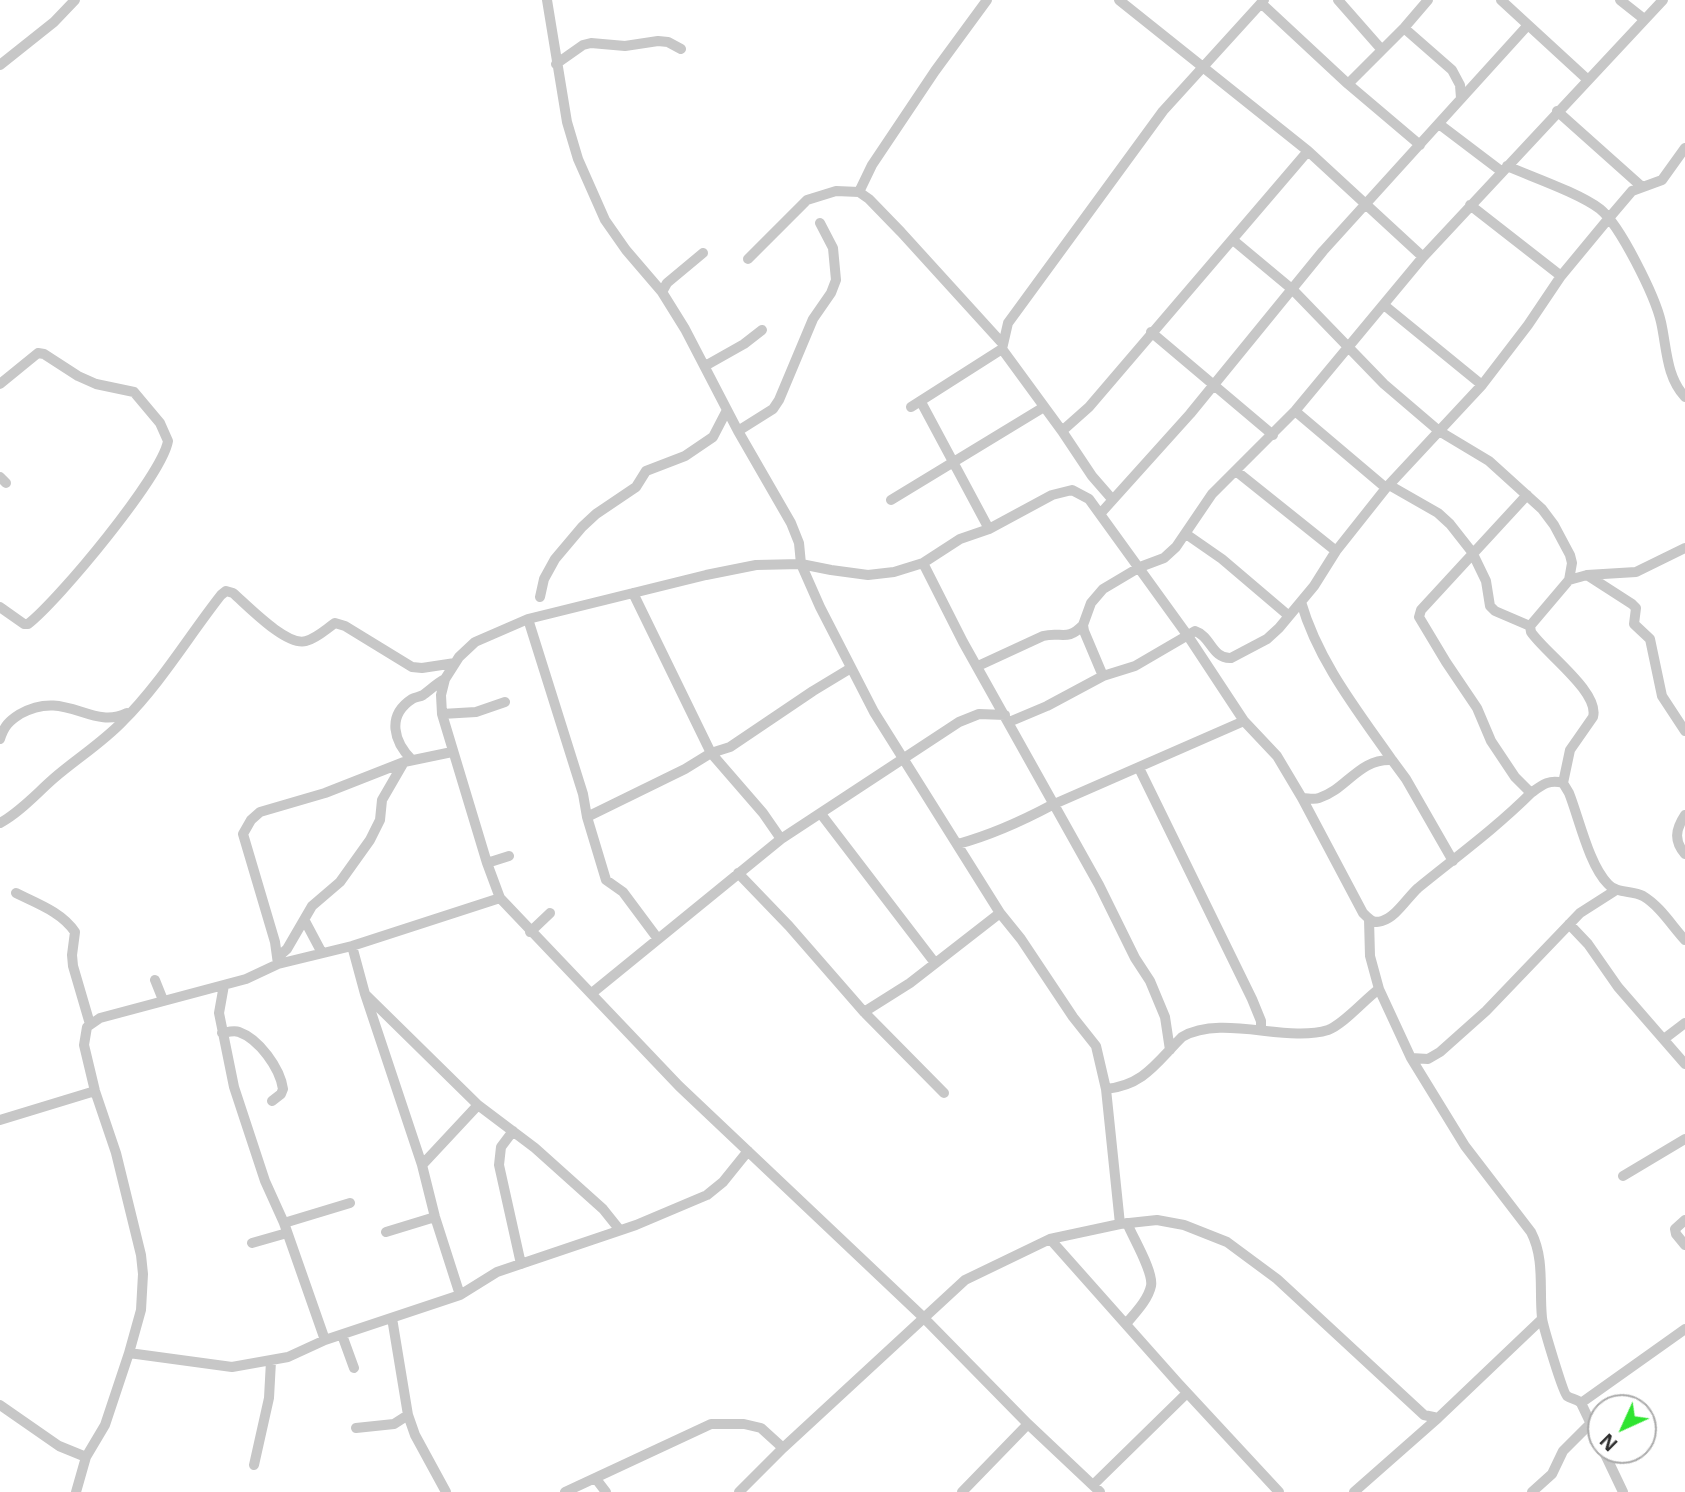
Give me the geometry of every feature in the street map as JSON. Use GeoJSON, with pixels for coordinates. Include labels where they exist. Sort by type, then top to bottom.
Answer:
{"type":"FeatureCollection","features":[{"type":"Feature","properties":{"kind":"street"},"geometry":{"type":"LineString","coordinates":[[0,65],[54,22],[75,0]]}},
{"type":"Feature","properties":{"kind":"street"},"geometry":{"type":"LineString","coordinates":[[547,0],[567,122],[578,159],[605,220],[626,250],[662,292],[705,366],[738,431],[791,523],[799,543],[801,564],[820,607],[902,758],[1000,913],[1096,1046],[1106,1088],[1123,1224],[1150,1274],[1152,1283],[1147,1296],[1126,1324]]}},
{"type":"Feature","properties":{"kind":"street"},"geometry":{"type":"LineString","coordinates":[[859,192],[872,165],[987,0]]}},
{"type":"Feature","properties":{"kind":"street"},"geometry":{"type":"LineString","coordinates":[[1119,0],[1308,151],[1423,257]]}},
{"type":"Feature","properties":{"kind":"street"},"geometry":{"type":"LineString","coordinates":[[1338,0],[1382,50]]}},
{"type":"Feature","properties":{"kind":"street"},"geometry":{"type":"LineString","coordinates":[[1348,84],[1428,0]]}},
{"type":"Feature","properties":{"kind":"street"},"geometry":{"type":"LineString","coordinates":[[1501,0],[1588,80]]}},
{"type":"Feature","properties":{"kind":"street"},"geometry":{"type":"LineString","coordinates":[[1620,0],[1644,19]]}},
{"type":"Feature","properties":{"kind":"street"},"geometry":{"type":"LineString","coordinates":[[978,666],[1052,633],[1071,635],[1083,625],[1091,603],[1103,589],[1139,567],[1164,558],[1186,534],[1212,494],[1296,411],[1423,257],[1663,0]]}},
{"type":"Feature","properties":{"kind":"street"},"geometry":{"type":"LineString","coordinates":[[911,407],[1002,346],[1008,323],[1163,111],[1262,1],[1348,84],[1420,145]]}},
{"type":"Feature","properties":{"kind":"street"},"geometry":{"type":"LineString","coordinates":[[1100,513],[1213,386],[1323,251],[1528,25]]}},
{"type":"Feature","properties":{"kind":"street"},"geometry":{"type":"LineString","coordinates":[[1404,28],[1452,70],[1460,85],[1461,98]]}},
{"type":"Feature","properties":{"kind":"street"},"geometry":{"type":"LineString","coordinates":[[556,64],[583,45],[591,43],[625,47],[657,41],[668,42],[681,49]]}},
{"type":"Feature","properties":{"kind":"street"},"geometry":{"type":"LineString","coordinates":[[1557,111],[1641,186]]}},
{"type":"Feature","properties":{"kind":"street"},"geometry":{"type":"LineString","coordinates":[[1440,124],[1504,169],[1586,201],[1609,218],[1650,294],[1660,320],[1669,370],[1685,397]]}},
{"type":"Feature","properties":{"kind":"street"},"geometry":{"type":"LineString","coordinates":[[1062,431],[1089,407],[1308,151]]}},
{"type":"Feature","properties":{"kind":"street"},"geometry":{"type":"LineString","coordinates":[[592,993],[781,839],[902,758],[970,717],[979,714],[1007,719],[1047,706],[1103,677],[1135,666],[1195,631],[1199,632],[1220,656],[1231,658],[1267,639],[1301,602],[1328,567],[1336,551],[1387,487],[1482,385],[1528,325],[1560,276],[1632,191],[1662,180],[1683,153]]}},
{"type":"Feature","properties":{"kind":"street"},"geometry":{"type":"LineString","coordinates":[[748,259],[807,200],[836,191],[859,192],[901,232],[1002,346],[1087,469],[1112,499]]}},
{"type":"Feature","properties":{"kind":"street"},"geometry":{"type":"LineString","coordinates":[[1470,205],[1560,276]]}},
{"type":"Feature","properties":{"kind":"street"},"geometry":{"type":"LineString","coordinates":[[738,431],[773,409],[779,400],[814,319],[836,280],[833,248],[820,223]]}},
{"type":"Feature","properties":{"kind":"street"},"geometry":{"type":"LineString","coordinates":[[1233,240],[1293,290],[1384,384],[1439,431],[1489,461],[1527,495],[1542,509],[1564,544],[1572,563],[1569,580],[1530,626],[1536,640],[1575,679],[1592,702],[1595,712],[1570,750],[1563,783]]}},
{"type":"Feature","properties":{"kind":"street"},"geometry":{"type":"LineString","coordinates":[[662,292],[667,283],[703,253]]}},
{"type":"Feature","properties":{"kind":"street"},"geometry":{"type":"LineString","coordinates":[[1384,305],[1482,385]]}},
{"type":"Feature","properties":{"kind":"street"},"geometry":{"type":"LineString","coordinates":[[705,366],[744,344],[762,330]]}},
{"type":"Feature","properties":{"kind":"street"},"geometry":{"type":"LineString","coordinates":[[1152,332],[1273,435]]}},
{"type":"Feature","properties":{"kind":"street"},"geometry":{"type":"LineString","coordinates":[[0,384],[38,354],[44,354],[96,384],[134,392],[160,423],[168,441],[157,468],[102,543],[33,620],[28,624],[19,622],[0,607]]}},
{"type":"Feature","properties":{"kind":"street"},"geometry":{"type":"LineString","coordinates":[[921,402],[989,529]]}},
{"type":"Feature","properties":{"kind":"street"},"geometry":{"type":"LineString","coordinates":[[891,500],[1044,407]]}},
{"type":"Feature","properties":{"kind":"street"},"geometry":{"type":"LineString","coordinates":[[540,597],[544,579],[555,559],[582,527],[596,514],[636,488],[646,471],[685,456],[713,437],[727,410]]}},
{"type":"Feature","properties":{"kind":"street"},"geometry":{"type":"LineString","coordinates":[[1296,411],[1387,487],[1445,518],[1472,552],[1486,581],[1490,606],[1495,611],[1530,626]]}},
{"type":"Feature","properties":{"kind":"street"},"geometry":{"type":"LineString","coordinates":[[1236,471],[1336,551]]}},
{"type":"Feature","properties":{"kind":"street"},"geometry":{"type":"LineString","coordinates":[[1187,1393],[1096,1489],[923,1317],[679,1086],[592,993],[530,932],[500,898],[442,714],[441,695],[445,678],[475,642],[528,619],[757,565],[801,564],[868,575],[894,572],[923,563],[960,540],[989,529],[1052,495],[1072,490],[1089,499],[1100,513],[1188,636],[1244,721],[1277,756],[1363,913],[1369,919],[1376,922],[1385,920],[1416,890],[1531,793],[1544,783],[1554,780],[1563,783],[1569,793],[1600,873],[1608,884],[1616,890],[1630,891],[1642,896],[1685,940]]}},
{"type":"Feature","properties":{"kind":"street"},"geometry":{"type":"LineString","coordinates":[[1527,495],[1472,552],[1453,578],[1421,610],[1419,617],[1477,708],[1491,741],[1515,777],[1531,793]]}},
{"type":"Feature","properties":{"kind":"street"},"geometry":{"type":"LineString","coordinates":[[1186,534],[1222,559],[1289,616]]}},
{"type":"Feature","properties":{"kind":"street"},"geometry":{"type":"LineString","coordinates":[[1569,580],[1587,575],[1636,572],[1685,548]]}},
{"type":"Feature","properties":{"kind":"street"},"geometry":{"type":"LineString","coordinates":[[1674,554],[1685,561]]}},
{"type":"Feature","properties":{"kind":"street"},"geometry":{"type":"LineString","coordinates":[[923,563],[1052,805],[1099,885],[1135,958],[1150,981],[1165,1017],[1170,1049]]}},
{"type":"Feature","properties":{"kind":"street"},"geometry":{"type":"LineString","coordinates":[[1587,575],[1636,608],[1634,624],[1650,639],[1662,696],[1685,731]]}},
{"type":"Feature","properties":{"kind":"street"},"geometry":{"type":"LineString","coordinates":[[0,823],[106,737],[134,709],[163,675],[220,594],[226,591],[233,593],[276,630],[296,642],[305,642],[335,623],[345,626],[412,667],[455,663]]}},
{"type":"Feature","properties":{"kind":"street"},"geometry":{"type":"LineString","coordinates":[[633,593],[711,753],[763,813],[781,839]]}},
{"type":"Feature","properties":{"kind":"street"},"geometry":{"type":"LineString","coordinates":[[1301,602],[1334,675],[1406,779],[1453,861]]}},
{"type":"Feature","properties":{"kind":"street"},"geometry":{"type":"LineString","coordinates":[[528,619],[580,783],[606,880],[623,892],[658,939]]}},
{"type":"Feature","properties":{"kind":"street"},"geometry":{"type":"LineString","coordinates":[[1083,625],[1103,677]]}},
{"type":"Feature","properties":{"kind":"street"},"geometry":{"type":"LineString","coordinates":[[587,817],[685,769],[711,753],[730,747],[851,668]]}},
{"type":"Feature","properties":{"kind":"street"},"geometry":{"type":"LineString","coordinates":[[408,761],[395,736],[397,718],[413,698],[423,695],[445,678]]}},
{"type":"Feature","properties":{"kind":"street"},"geometry":{"type":"LineString","coordinates":[[442,714],[476,712],[505,702]]}},
{"type":"Feature","properties":{"kind":"street"},"geometry":{"type":"LineString","coordinates":[[0,739],[3,728],[11,719],[42,704],[63,705],[101,718],[115,719],[134,709]]}},
{"type":"Feature","properties":{"kind":"street"},"geometry":{"type":"LineString","coordinates":[[958,844],[983,837],[1244,721]]}},
{"type":"Feature","properties":{"kind":"street"},"geometry":{"type":"LineString","coordinates":[[278,961],[275,942],[243,834],[251,820],[260,812],[325,793],[408,761],[452,752]]}},
{"type":"Feature","properties":{"kind":"street"},"geometry":{"type":"LineString","coordinates":[[1302,798],[1319,798],[1370,764],[1392,760]]}},
{"type":"Feature","properties":{"kind":"street"},"geometry":{"type":"LineString","coordinates":[[278,961],[312,905],[340,882],[370,840],[380,820],[382,800],[408,761]]}},
{"type":"Feature","properties":{"kind":"street"},"geometry":{"type":"LineString","coordinates":[[1139,768],[1252,999],[1261,1021],[1261,1030]]}},
{"type":"Feature","properties":{"kind":"street"},"geometry":{"type":"LineString","coordinates":[[821,814],[935,963]]}},
{"type":"Feature","properties":{"kind":"street"},"geometry":{"type":"LineString","coordinates":[[1685,816],[1676,834],[1676,842],[1685,854]]}},
{"type":"Feature","properties":{"kind":"street"},"geometry":{"type":"LineString","coordinates":[[487,863],[509,856]]}},
{"type":"Feature","properties":{"kind":"street"},"geometry":{"type":"LineString","coordinates":[[738,873],[789,926],[864,1012],[944,1093]]}},
{"type":"Feature","properties":{"kind":"street"},"geometry":{"type":"LineString","coordinates":[[1410,1058],[1427,1059],[1440,1052],[1486,1011],[1580,913],[1616,890]]}},
{"type":"Feature","properties":{"kind":"street"},"geometry":{"type":"LineString","coordinates":[[16,893],[55,913],[69,923],[75,932],[73,966],[90,1024]]}},
{"type":"Feature","properties":{"kind":"street"},"geometry":{"type":"LineString","coordinates":[[76,1492],[86,1457],[105,1425],[129,1353],[141,1310],[143,1274],[141,1255],[116,1153],[95,1091],[84,1045],[85,1033],[90,1024],[100,1018],[246,979],[278,961],[352,946],[500,898]]}},
{"type":"Feature","properties":{"kind":"street"},"geometry":{"type":"LineString","coordinates":[[530,932],[550,913]]}},
{"type":"Feature","properties":{"kind":"street"},"geometry":{"type":"LineString","coordinates":[[864,1012],[910,983],[1000,913]]}},
{"type":"Feature","properties":{"kind":"street"},"geometry":{"type":"LineString","coordinates":[[1369,919],[1370,956],[1379,989],[1410,1058],[1465,1146],[1537,1243],[1542,1319],[1561,1387],[1568,1397],[1581,1403],[1587,1415]]}},
{"type":"Feature","properties":{"kind":"street"},"geometry":{"type":"LineString","coordinates":[[304,921],[322,953]]}},
{"type":"Feature","properties":{"kind":"street"},"geometry":{"type":"LineString","coordinates":[[1569,924],[1588,944],[1618,987],[1685,1064]]}},
{"type":"Feature","properties":{"kind":"street"},"geometry":{"type":"LineString","coordinates":[[352,946],[365,994],[422,1165],[435,1217],[460,1295]]}},
{"type":"Feature","properties":{"kind":"street"},"geometry":{"type":"LineString","coordinates":[[155,980],[163,1000]]}},
{"type":"Feature","properties":{"kind":"street"},"geometry":{"type":"LineString","coordinates":[[224,985],[219,1013],[238,1098],[265,1181],[285,1228],[325,1340]]}},
{"type":"Feature","properties":{"kind":"street"},"geometry":{"type":"LineString","coordinates":[[1106,1088],[1129,1085],[1140,1080],[1182,1037],[1203,1030],[1327,1030],[1338,1025],[1379,989]]}},
{"type":"Feature","properties":{"kind":"street"},"geometry":{"type":"LineString","coordinates":[[365,994],[478,1105],[535,1148],[603,1209],[619,1229]]}},
{"type":"Feature","properties":{"kind":"street"},"geometry":{"type":"LineString","coordinates":[[1664,1040],[1685,1023]]}},
{"type":"Feature","properties":{"kind":"street"},"geometry":{"type":"LineString","coordinates":[[222,1033],[236,1031],[243,1035],[263,1052],[277,1070],[283,1088],[281,1094],[272,1101]]}},
{"type":"Feature","properties":{"kind":"street"},"geometry":{"type":"LineString","coordinates":[[0,1120],[95,1091]]}},
{"type":"Feature","properties":{"kind":"street"},"geometry":{"type":"LineString","coordinates":[[422,1165],[478,1105]]}},
{"type":"Feature","properties":{"kind":"street"},"geometry":{"type":"LineString","coordinates":[[513,1131],[501,1147],[499,1165],[521,1264]]}},
{"type":"Feature","properties":{"kind":"street"},"geometry":{"type":"LineString","coordinates":[[1623,1176],[1685,1139]]}},
{"type":"Feature","properties":{"kind":"street"},"geometry":{"type":"LineString","coordinates":[[129,1353],[232,1367],[271,1361],[298,1353],[325,1340],[460,1295],[497,1272],[636,1225],[708,1195],[723,1182],[748,1151]]}},
{"type":"Feature","properties":{"kind":"street"},"geometry":{"type":"LineString","coordinates":[[252,1243],[350,1203]]}},
{"type":"Feature","properties":{"kind":"street"},"geometry":{"type":"LineString","coordinates":[[386,1232],[435,1217]]}},
{"type":"Feature","properties":{"kind":"street"},"geometry":{"type":"LineString","coordinates":[[740,1492],[783,1448],[965,1280],[1050,1239],[1157,1220],[1185,1225],[1227,1242],[1277,1279],[1424,1415],[1438,1418]]}},
{"type":"Feature","properties":{"kind":"street"},"geometry":{"type":"LineString","coordinates":[[1685,1220],[1675,1229],[1685,1245]]}},
{"type":"Feature","properties":{"kind":"street"},"geometry":{"type":"LineString","coordinates":[[1050,1239],[1279,1492]]}},
{"type":"Feature","properties":{"kind":"street"},"geometry":{"type":"LineString","coordinates":[[392,1318],[408,1415],[415,1435],[446,1492]]}},
{"type":"Feature","properties":{"kind":"street"},"geometry":{"type":"LineString","coordinates":[[1353,1492],[1438,1418],[1542,1319]]}},
{"type":"Feature","properties":{"kind":"street"},"geometry":{"type":"LineString","coordinates":[[1581,1403],[1685,1329]]}},
{"type":"Feature","properties":{"kind":"street"},"geometry":{"type":"LineString","coordinates":[[342,1335],[354,1368]]}},
{"type":"Feature","properties":{"kind":"street"},"geometry":{"type":"LineString","coordinates":[[254,1465],[269,1398],[271,1361]]}},
{"type":"Feature","properties":{"kind":"street"},"geometry":{"type":"LineString","coordinates":[[0,1405],[59,1446],[86,1457]]}},
{"type":"Feature","properties":{"kind":"street"},"geometry":{"type":"LineString","coordinates":[[356,1428],[394,1424],[408,1415]]}},
{"type":"Feature","properties":{"kind":"street"},"geometry":{"type":"LineString","coordinates":[[565,1492],[712,1423],[744,1424],[761,1428],[783,1448]]}},
{"type":"Feature","properties":{"kind":"street"},"geometry":{"type":"LineString","coordinates":[[962,1492],[1028,1424]]}},
{"type":"Feature","properties":{"kind":"street"},"geometry":{"type":"LineString","coordinates":[[1532,1492],[1552,1474],[1563,1451],[1587,1427]]}},
{"type":"Feature","properties":{"kind":"street"},"geometry":{"type":"LineString","coordinates":[[1610,1464],[1623,1492]]}},
{"type":"Feature","properties":{"kind":"street"},"geometry":{"type":"LineString","coordinates":[[596,1479],[606,1492]]}}]}
